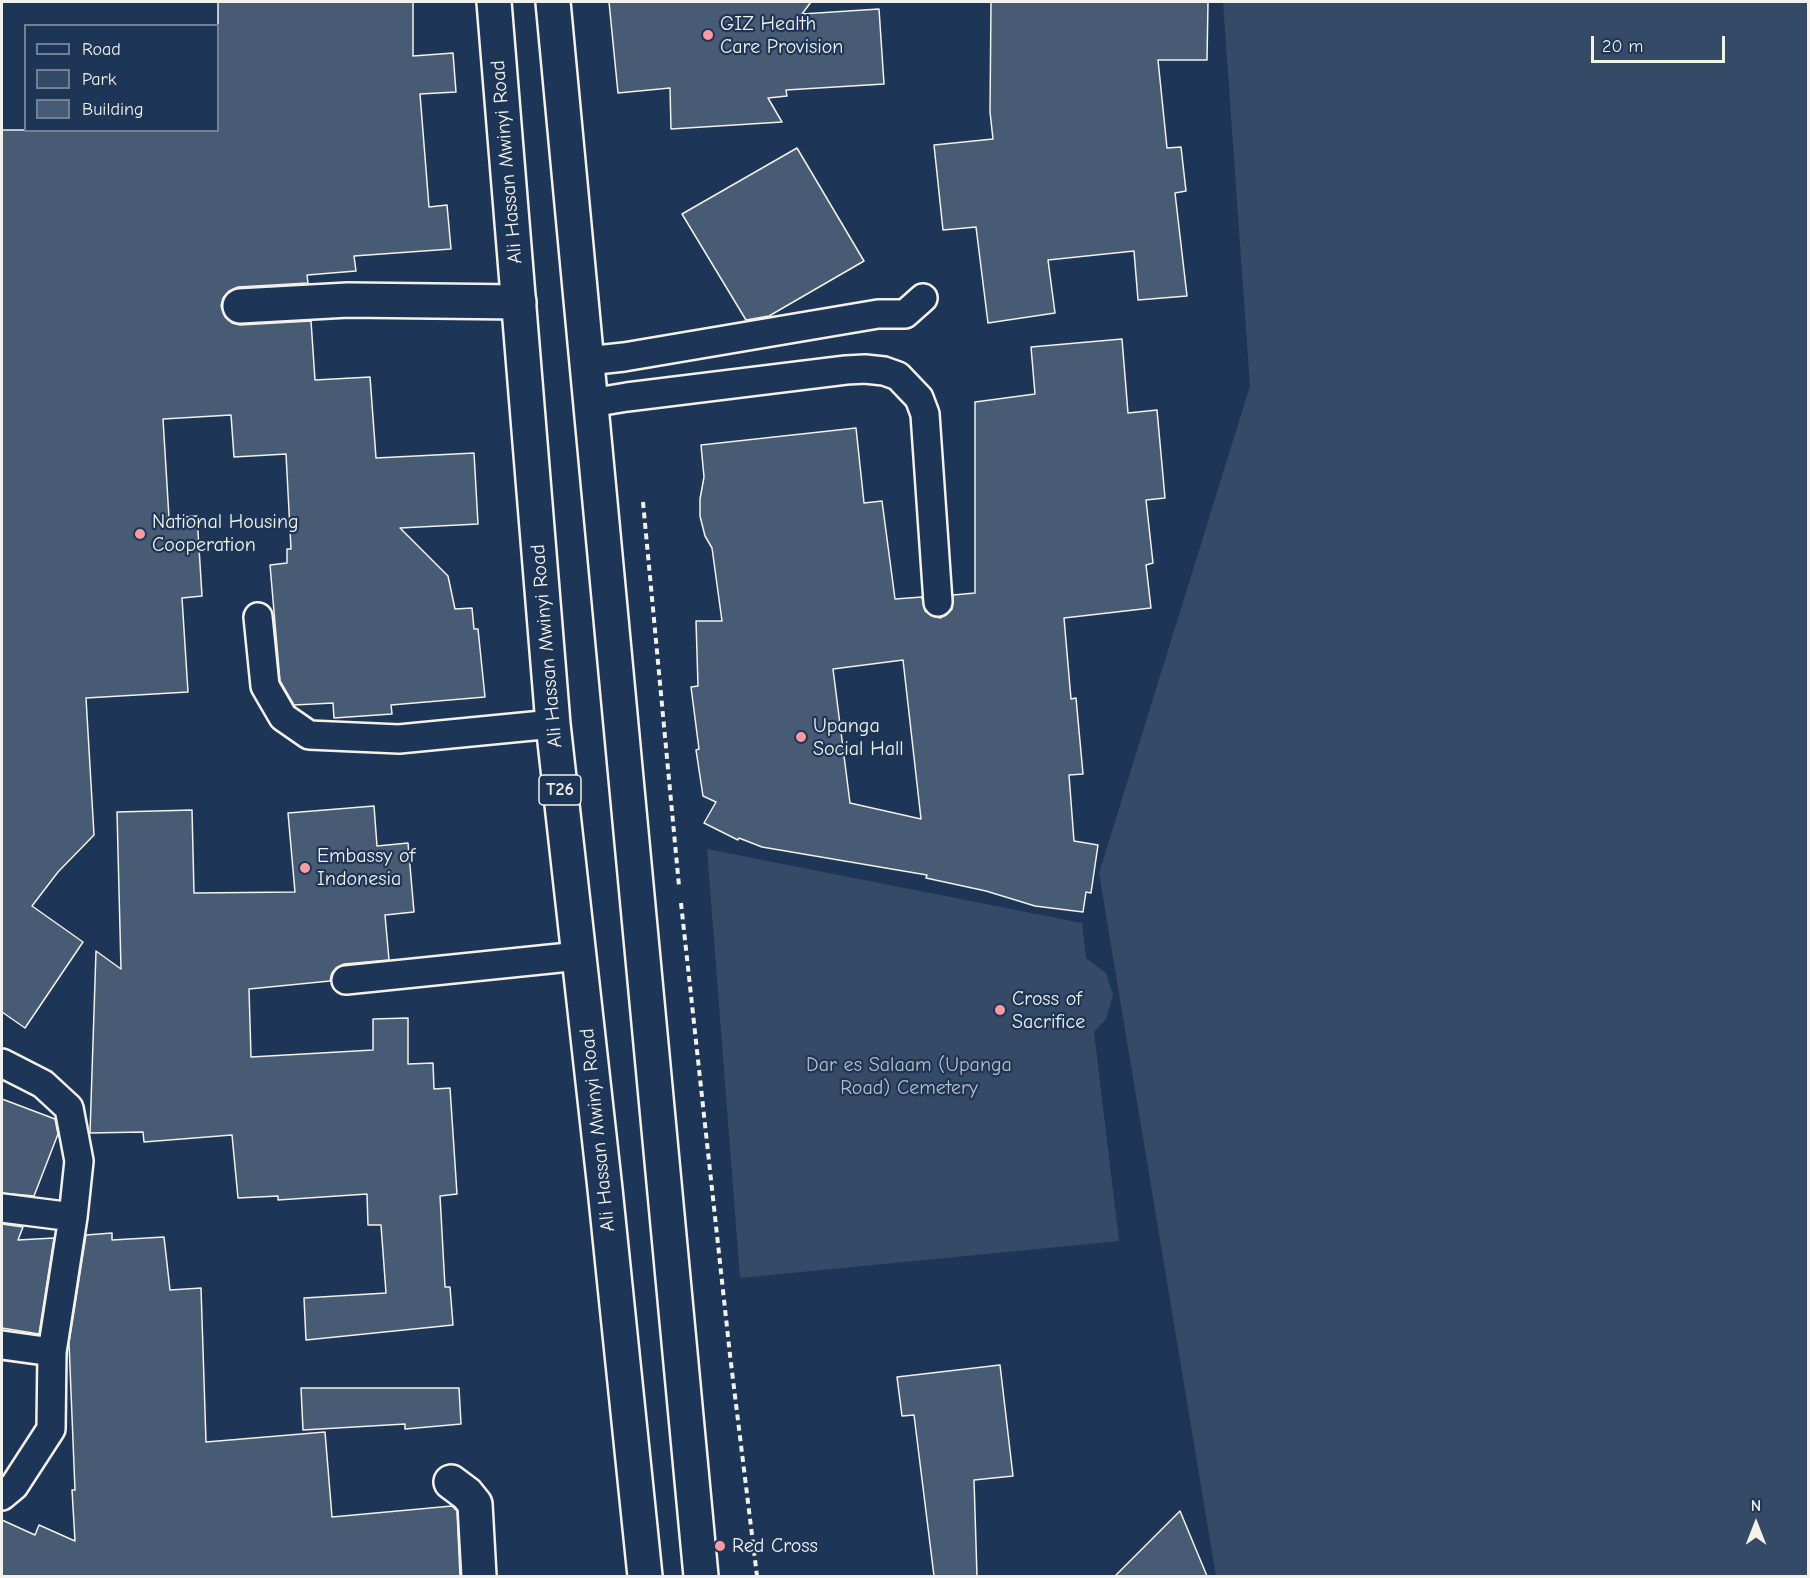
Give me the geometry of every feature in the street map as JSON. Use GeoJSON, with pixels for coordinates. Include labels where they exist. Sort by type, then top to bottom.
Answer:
{"type":"FeatureCollection","features":[{"type":"Feature","properties":{"kind":"main road","name":"Ali Hassan Mwinyi Road"},"geometry":{"type":"LineString","coordinates":[[494,2],[552,724],[645,1576]]}},
{"type":"Feature","properties":{"kind":"main road"},"geometry":{"type":"LineString","coordinates":[[553,2],[701,1576]]}},
{"type":"Feature","properties":{"kind":"main road"},"geometry":{"type":"LineString","coordinates":[[240,306],[348,300],[519,302]]}},
{"type":"Feature","properties":{"kind":"main road"},"geometry":{"type":"LineString","coordinates":[[451,1482],[467,1494],[475,1504],[479,1576]]}},
{"type":"Feature","properties":{"kind":"lane"},"geometry":{"type":"LineString","coordinates":[[587,362],[878,314],[905,314],[922,298]]}},
{"type":"Feature","properties":{"kind":"lane"},"geometry":{"type":"LineString","coordinates":[[591,403],[846,370],[884,371],[898,376],[919,398],[925,414],[938,602]]}},
{"type":"Feature","properties":{"kind":"lane"},"geometry":{"type":"LineString","coordinates":[[258,617],[266,686],[283,717],[309,735],[399,739],[552,724]]}},
{"type":"Feature","properties":{"kind":"lane"},"geometry":{"type":"LineString","coordinates":[[346,980],[579,956]]}},
{"type":"Feature","properties":{"kind":"lane"},"geometry":{"type":"LineString","coordinates":[[2,1063],[43,1084],[69,1108],[79,1161],[73,1217],[52,1352],[51,1430],[14,1486],[2,1496]]}},
{"type":"Feature","properties":{"kind":"lane"},"geometry":{"type":"LineString","coordinates":[[2,1208],[73,1217]]}},
{"type":"Feature","properties":{"kind":"lane"},"geometry":{"type":"LineString","coordinates":[[2,1345],[52,1352]]}},
{"type":"Feature","properties":{"kind":"green space"},"geometry":{"type":"Polygon","coordinates":[[[1223,2],[1808,2],[1808,1576],[1216,1576],[1099,873],[1250,386],[1223,2]]]}},
{"type":"Feature","properties":{"kind":"green space","name":"Dar es Salaam (Upanga Road) Cemetery"},"geometry":{"type":"Polygon","coordinates":[[[707,849],[1082,923],[1086,958],[1106,973],[1113,995],[1106,1019],[1094,1032],[1119,1241],[740,1278],[707,849]]]}},
{"type":"Feature","properties":{"kind":"building"},"geometry":{"type":"Polygon","coordinates":[[[218,2],[413,2],[413,56],[453,53],[456,92],[420,94],[429,207],[447,205],[451,249],[354,256],[356,271],[307,275],[308,283],[238,287],[229,291],[223,298],[221,306],[225,317],[232,323],[240,325],[311,321],[315,380],[370,377],[376,458],[474,453],[478,524],[400,528],[448,576],[455,609],[472,608],[474,629],[478,629],[485,697],[391,705],[392,714],[334,718],[333,703],[294,705],[280,681],[270,565],[287,563],[287,549],[291,549],[286,454],[234,457],[231,415],[163,419],[169,518],[197,516],[202,596],[182,598],[188,692],[86,698],[94,835],[58,872],[32,906],[83,942],[25,1028],[2,1012],[2,130],[219,132],[218,2]]]}},
{"type":"Feature","properties":{"kind":"building"},"geometry":{"type":"Polygon","coordinates":[[[609,2],[811,2],[802,14],[879,9],[884,84],[786,90],[787,96],[768,98],[782,122],[671,129],[670,88],[618,93],[609,2]]]}},
{"type":"Feature","properties":{"kind":"building"},"geometry":{"type":"Polygon","coordinates":[[[991,2],[1208,2],[1207,60],[1158,60],[1167,148],[1181,147],[1186,191],[1175,193],[1187,296],[1138,300],[1134,251],[1048,260],[1055,313],[988,323],[976,227],[943,230],[934,145],[993,139],[990,112],[991,2]]]}},
{"type":"Feature","properties":{"kind":"building"},"geometry":{"type":"Polygon","coordinates":[[[797,148],[864,261],[769,316],[746,320],[682,214],[797,148]]]}},
{"type":"Feature","properties":{"kind":"building"},"geometry":{"type":"Polygon","coordinates":[[[1122,339],[1128,413],[1157,410],[1165,498],[1146,500],[1153,563],[1146,565],[1151,608],[1064,618],[1071,699],[1076,698],[1083,774],[1069,775],[1074,841],[1098,845],[1091,893],[1086,892],[1083,912],[1035,906],[986,891],[926,878],[927,875],[762,847],[739,838],[738,840],[704,823],[716,802],[703,796],[696,750],[699,749],[691,687],[698,686],[696,621],[722,621],[712,548],[705,536],[700,516],[704,477],[701,445],[856,428],[864,503],[882,501],[895,599],[922,597],[925,611],[940,618],[952,609],[953,595],[975,593],[975,402],[1035,394],[1031,347],[1122,339]],[[903,660],[833,669],[850,803],[921,819],[903,660]]]}},
{"type":"Feature","properties":{"kind":"building"},"geometry":{"type":"Polygon","coordinates":[[[374,806],[377,846],[408,843],[414,912],[385,915],[389,960],[344,964],[336,968],[330,981],[249,989],[251,1057],[373,1050],[373,1019],[408,1018],[408,1064],[433,1063],[434,1089],[450,1088],[457,1194],[440,1196],[445,1287],[450,1287],[453,1325],[306,1340],[304,1298],[386,1293],[381,1225],[368,1225],[367,1194],[278,1200],[278,1196],[238,1198],[232,1135],[144,1142],[143,1132],[90,1133],[96,951],[121,969],[117,812],[192,810],[194,893],[295,892],[288,813],[374,806]]]}},
{"type":"Feature","properties":{"kind":"building"},"geometry":{"type":"Polygon","coordinates":[[[2,1099],[55,1119],[58,1134],[34,1196],[2,1193],[2,1099]]]}},
{"type":"Feature","properties":{"kind":"building"},"geometry":{"type":"Polygon","coordinates":[[[2,1224],[23,1227],[18,1240],[54,1238],[39,1334],[2,1328],[2,1224]]]}},
{"type":"Feature","properties":{"kind":"building"},"geometry":{"type":"Polygon","coordinates":[[[112,1233],[112,1240],[164,1237],[170,1290],[201,1288],[206,1442],[325,1432],[332,1517],[452,1506],[457,1511],[460,1576],[2,1576],[2,1520],[35,1535],[39,1525],[75,1541],[69,1343],[86,1235],[112,1233]]]}},
{"type":"Feature","properties":{"kind":"building"},"geometry":{"type":"Polygon","coordinates":[[[1000,1365],[1013,1476],[974,1480],[977,1576],[934,1576],[914,1415],[902,1416],[897,1377],[1000,1365]]]}},
{"type":"Feature","properties":{"kind":"building"},"geometry":{"type":"Polygon","coordinates":[[[301,1388],[459,1388],[461,1424],[405,1429],[405,1424],[303,1430],[301,1388]]]}},
{"type":"Feature","properties":{"kind":"building"},"geometry":{"type":"Polygon","coordinates":[[[1180,1511],[1207,1576],[1115,1576],[1180,1511]]]}},
{"type":"Feature","properties":{"kind":"place","name":"GIZ Health Care Provision"},"geometry":{"type":"Point","coordinates":[708,35]}},
{"type":"Feature","properties":{"kind":"place","name":"National Housing Cooperation"},"geometry":{"type":"Point","coordinates":[140,534]}},
{"type":"Feature","properties":{"kind":"place","name":"Upanga Social Hall"},"geometry":{"type":"Point","coordinates":[801,737]}},
{"type":"Feature","properties":{"kind":"place","name":"Embassy of Indonesia"},"geometry":{"type":"Point","coordinates":[305,868]}},
{"type":"Feature","properties":{"kind":"place","name":"Cross of Sacrifice"},"geometry":{"type":"Point","coordinates":[1000,1010]}},
{"type":"Feature","properties":{"kind":"place","name":"Red Cross"},"geometry":{"type":"Point","coordinates":[720,1546]}}]}
